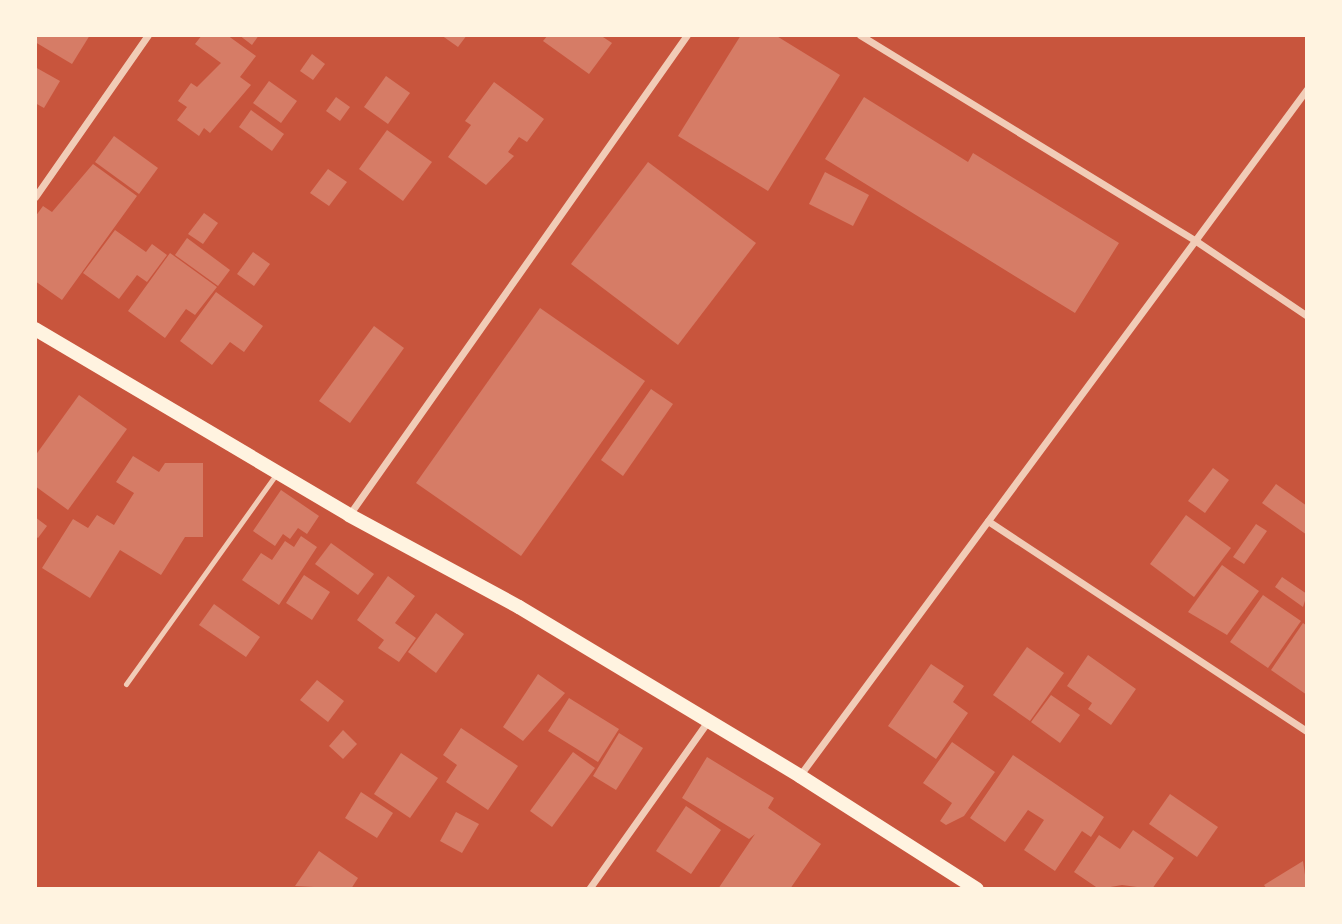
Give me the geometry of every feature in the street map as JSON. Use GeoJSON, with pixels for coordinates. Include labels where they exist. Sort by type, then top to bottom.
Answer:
{"type":"FeatureCollection","features":[{"type":"Feature","properties":{"kind":"main road"},"geometry":{"type":"LineString","coordinates":[[35,329],[349,515],[519,607],[800,776],[977,889]]}},
{"type":"Feature","properties":{"kind":"street"},"geometry":{"type":"LineString","coordinates":[[35,197],[148,35]]}},
{"type":"Feature","properties":{"kind":"street"},"geometry":{"type":"LineString","coordinates":[[349,515],[687,35]]}},
{"type":"Feature","properties":{"kind":"street"},"geometry":{"type":"LineString","coordinates":[[860,35],[1196,241],[1307,316]]}},
{"type":"Feature","properties":{"kind":"street"},"geometry":{"type":"LineString","coordinates":[[800,776],[1307,89]]}},
{"type":"Feature","properties":{"kind":"street"},"geometry":{"type":"LineString","coordinates":[[988,521],[1307,732]]}},
{"type":"Feature","properties":{"kind":"street"},"geometry":{"type":"LineString","coordinates":[[589,889],[709,721]]}},
{"type":"Feature","properties":{"kind":"lane"},"geometry":{"type":"LineString","coordinates":[[126,684],[277,473]]}},
{"type":"Feature","properties":{"kind":"building"},"geometry":{"type":"Polygon","coordinates":[[[35,35],[90,35],[72,64],[35,42],[35,35]]]}},
{"type":"Feature","properties":{"kind":"building"},"geometry":{"type":"Polygon","coordinates":[[[202,35],[227,35],[256,56],[240,77],[251,85],[210,133],[204,128],[199,136],[177,120],[187,107],[178,101],[191,83],[197,87],[221,63],[195,44],[202,35]]]}},
{"type":"Feature","properties":{"kind":"building"},"geometry":{"type":"Polygon","coordinates":[[[239,35],[259,35],[252,45],[239,35]]]}},
{"type":"Feature","properties":{"kind":"building"},"geometry":{"type":"Polygon","coordinates":[[[441,35],[467,35],[458,47],[441,35]]]}},
{"type":"Feature","properties":{"kind":"building"},"geometry":{"type":"Polygon","coordinates":[[[548,35],[600,35],[612,43],[589,74],[543,41],[548,35]]]}},
{"type":"Feature","properties":{"kind":"building"},"geometry":{"type":"Polygon","coordinates":[[[741,35],[775,35],[840,75],[768,191],[678,136],[741,35]]]}},
{"type":"Feature","properties":{"kind":"building"},"geometry":{"type":"Polygon","coordinates":[[[312,54],[325,64],[313,80],[300,71],[312,54]]]}},
{"type":"Feature","properties":{"kind":"building"},"geometry":{"type":"Polygon","coordinates":[[[35,67],[60,81],[44,108],[35,103],[35,67]]]}},
{"type":"Feature","properties":{"kind":"building"},"geometry":{"type":"Polygon","coordinates":[[[386,76],[410,93],[388,124],[364,107],[386,76]]]}},
{"type":"Feature","properties":{"kind":"building"},"geometry":{"type":"Polygon","coordinates":[[[269,81],[297,101],[281,123],[253,103],[269,81]]]}},
{"type":"Feature","properties":{"kind":"building"},"geometry":{"type":"Polygon","coordinates":[[[494,82],[544,119],[527,142],[519,137],[508,152],[514,156],[486,185],[448,157],[471,125],[465,121],[494,82]]]}},
{"type":"Feature","properties":{"kind":"building"},"geometry":{"type":"Polygon","coordinates":[[[336,97],[350,107],[340,121],[326,111],[336,97]]]}},
{"type":"Feature","properties":{"kind":"building"},"geometry":{"type":"Polygon","coordinates":[[[864,97],[968,162],[973,153],[1119,243],[1075,313],[825,159],[864,97]]]}},
{"type":"Feature","properties":{"kind":"building"},"geometry":{"type":"Polygon","coordinates":[[[251,110],[284,134],[272,151],[239,127],[251,110]]]}},
{"type":"Feature","properties":{"kind":"building"},"geometry":{"type":"Polygon","coordinates":[[[387,130],[432,162],[403,201],[359,169],[387,130]]]}},
{"type":"Feature","properties":{"kind":"building"},"geometry":{"type":"Polygon","coordinates":[[[114,136],[158,168],[139,194],[95,162],[114,136]]]}},
{"type":"Feature","properties":{"kind":"building"},"geometry":{"type":"Polygon","coordinates":[[[648,162],[756,243],[678,345],[571,264],[648,162]]]}},
{"type":"Feature","properties":{"kind":"building"},"geometry":{"type":"Polygon","coordinates":[[[93,164],[137,196],[62,300],[35,281],[35,217],[43,206],[52,212],[93,164]]]}},
{"type":"Feature","properties":{"kind":"building"},"geometry":{"type":"Polygon","coordinates":[[[328,169],[347,182],[329,206],[310,193],[328,169]]]}},
{"type":"Feature","properties":{"kind":"building"},"geometry":{"type":"Polygon","coordinates":[[[825,172],[869,195],[853,226],[809,204],[825,172]]]}},
{"type":"Feature","properties":{"kind":"building"},"geometry":{"type":"Polygon","coordinates":[[[204,213],[218,223],[203,244],[188,234],[204,213]]]}},
{"type":"Feature","properties":{"kind":"building"},"geometry":{"type":"Polygon","coordinates":[[[115,230],[146,252],[152,244],[167,255],[147,282],[137,275],[119,299],[83,273],[115,230]]]}},
{"type":"Feature","properties":{"kind":"building"},"geometry":{"type":"Polygon","coordinates":[[[187,238],[230,270],[218,286],[175,255],[187,238]]]}},
{"type":"Feature","properties":{"kind":"building"},"geometry":{"type":"Polygon","coordinates":[[[253,252],[270,264],[254,286],[237,274],[253,252]]]}},
{"type":"Feature","properties":{"kind":"building"},"geometry":{"type":"Polygon","coordinates":[[[170,253],[217,287],[195,315],[186,309],[165,338],[128,311],[170,253]]]}},
{"type":"Feature","properties":{"kind":"building"},"geometry":{"type":"Polygon","coordinates":[[[216,292],[263,326],[244,352],[230,342],[212,365],[180,341],[216,292]]]}},
{"type":"Feature","properties":{"kind":"building"},"geometry":{"type":"Polygon","coordinates":[[[540,308],[645,381],[521,556],[416,483],[540,308]]]}},
{"type":"Feature","properties":{"kind":"building"},"geometry":{"type":"Polygon","coordinates":[[[374,326],[404,348],[350,423],[319,401],[374,326]]]}},
{"type":"Feature","properties":{"kind":"building"},"geometry":{"type":"Polygon","coordinates":[[[651,389],[673,404],[623,476],[601,460],[651,389]]]}},
{"type":"Feature","properties":{"kind":"building"},"geometry":{"type":"Polygon","coordinates":[[[79,395],[127,429],[68,510],[35,486],[35,456],[79,395]]]}},
{"type":"Feature","properties":{"kind":"building"},"geometry":{"type":"Polygon","coordinates":[[[133,456],[159,472],[165,463],[203,463],[203,537],[185,537],[161,575],[120,550],[90,598],[42,568],[73,519],[88,528],[97,515],[114,525],[134,493],[116,482],[133,456]]]}},
{"type":"Feature","properties":{"kind":"building"},"geometry":{"type":"Polygon","coordinates":[[[1213,468],[1229,480],[1205,513],[1188,501],[1213,468]]]}},
{"type":"Feature","properties":{"kind":"building"},"geometry":{"type":"Polygon","coordinates":[[[1276,484],[1307,506],[1307,535],[1262,503],[1276,484]]]}},
{"type":"Feature","properties":{"kind":"building"},"geometry":{"type":"Polygon","coordinates":[[[281,490],[319,516],[307,534],[298,528],[290,539],[283,534],[275,546],[253,531],[281,490]]]}},
{"type":"Feature","properties":{"kind":"building"},"geometry":{"type":"Polygon","coordinates":[[[1186,515],[1231,548],[1194,597],[1150,564],[1186,515]]]}},
{"type":"Feature","properties":{"kind":"building"},"geometry":{"type":"Polygon","coordinates":[[[35,517],[47,526],[38,538],[35,536],[35,517]]]}},
{"type":"Feature","properties":{"kind":"building"},"geometry":{"type":"Polygon","coordinates":[[[1256,524],[1267,531],[1244,564],[1233,557],[1256,524]]]}},
{"type":"Feature","properties":{"kind":"building"},"geometry":{"type":"Polygon","coordinates":[[[301,536],[317,547],[279,605],[242,580],[261,553],[272,560],[285,541],[294,547],[301,536]]]}},
{"type":"Feature","properties":{"kind":"building"},"geometry":{"type":"Polygon","coordinates":[[[331,543],[374,574],[358,595],[315,564],[331,543]]]}},
{"type":"Feature","properties":{"kind":"building"},"geometry":{"type":"Polygon","coordinates":[[[1222,565],[1259,591],[1227,635],[1188,612],[1222,565]]]}},
{"type":"Feature","properties":{"kind":"building"},"geometry":{"type":"Polygon","coordinates":[[[304,575],[330,592],[312,620],[286,603],[304,575]]]}},
{"type":"Feature","properties":{"kind":"building"},"geometry":{"type":"Polygon","coordinates":[[[388,576],[415,596],[395,623],[416,638],[399,662],[378,648],[384,640],[357,620],[388,576]]]}},
{"type":"Feature","properties":{"kind":"building"},"geometry":{"type":"Polygon","coordinates":[[[1282,577],[1307,594],[1303,607],[1275,587],[1282,577]]]}},
{"type":"Feature","properties":{"kind":"building"},"geometry":{"type":"Polygon","coordinates":[[[1263,595],[1301,621],[1268,668],[1230,642],[1263,595]]]}},
{"type":"Feature","properties":{"kind":"building"},"geometry":{"type":"Polygon","coordinates":[[[214,604],[260,637],[246,657],[199,625],[214,604]]]}},
{"type":"Feature","properties":{"kind":"building"},"geometry":{"type":"Polygon","coordinates":[[[436,613],[464,634],[436,673],[408,652],[436,613]]]}},
{"type":"Feature","properties":{"kind":"building"},"geometry":{"type":"Polygon","coordinates":[[[1303,623],[1307,626],[1307,695],[1271,670],[1303,623]]]}},
{"type":"Feature","properties":{"kind":"building"},"geometry":{"type":"Polygon","coordinates":[[[1027,647],[1064,673],[1030,721],[993,695],[1027,647]]]}},
{"type":"Feature","properties":{"kind":"building"},"geometry":{"type":"Polygon","coordinates":[[[1088,655],[1136,689],[1111,725],[1088,709],[1092,703],[1067,686],[1088,655]]]}},
{"type":"Feature","properties":{"kind":"building"},"geometry":{"type":"Polygon","coordinates":[[[931,664],[964,686],[953,702],[968,713],[936,759],[888,726],[931,664]]]}},
{"type":"Feature","properties":{"kind":"building"},"geometry":{"type":"Polygon","coordinates":[[[538,674],[565,693],[523,741],[503,727],[538,674]]]}},
{"type":"Feature","properties":{"kind":"building"},"geometry":{"type":"Polygon","coordinates":[[[317,680],[344,701],[328,722],[300,700],[317,680]]]}},
{"type":"Feature","properties":{"kind":"building"},"geometry":{"type":"Polygon","coordinates":[[[1051,695],[1080,715],[1060,743],[1031,722],[1051,695]]]}},
{"type":"Feature","properties":{"kind":"building"},"geometry":{"type":"Polygon","coordinates":[[[569,698],[619,729],[598,762],[548,731],[569,698]]]}},
{"type":"Feature","properties":{"kind":"building"},"geometry":{"type":"Polygon","coordinates":[[[461,728],[518,766],[488,810],[446,782],[457,765],[443,755],[461,728]]]}},
{"type":"Feature","properties":{"kind":"building"},"geometry":{"type":"Polygon","coordinates":[[[343,730],[357,744],[343,759],[329,746],[343,730]]]}},
{"type":"Feature","properties":{"kind":"building"},"geometry":{"type":"Polygon","coordinates":[[[619,733],[643,748],[616,790],[593,776],[619,733]]]}},
{"type":"Feature","properties":{"kind":"building"},"geometry":{"type":"Polygon","coordinates":[[[952,742],[995,772],[964,816],[946,825],[940,821],[952,803],[923,783],[952,742]]]}},
{"type":"Feature","properties":{"kind":"building"},"geometry":{"type":"Polygon","coordinates":[[[573,752],[595,768],[552,827],[530,811],[573,752]]]}},
{"type":"Feature","properties":{"kind":"building"},"geometry":{"type":"Polygon","coordinates":[[[401,753],[438,778],[410,818],[374,794],[401,753]]]}},
{"type":"Feature","properties":{"kind":"building"},"geometry":{"type":"Polygon","coordinates":[[[1013,755],[1104,817],[1091,837],[1082,831],[1055,871],[1024,850],[1044,820],[1028,810],[1005,842],[970,818],[1013,755]]]}},
{"type":"Feature","properties":{"kind":"building"},"geometry":{"type":"Polygon","coordinates":[[[707,757],[774,798],[768,808],[821,844],[790,889],[718,889],[755,834],[749,839],[682,798],[707,757]]]}},
{"type":"Feature","properties":{"kind":"building"},"geometry":{"type":"Polygon","coordinates":[[[361,792],[393,813],[377,838],[345,818],[361,792]]]}},
{"type":"Feature","properties":{"kind":"building"},"geometry":{"type":"Polygon","coordinates":[[[1170,794],[1218,827],[1197,857],[1149,824],[1170,794]]]}},
{"type":"Feature","properties":{"kind":"building"},"geometry":{"type":"Polygon","coordinates":[[[686,806],[721,830],[691,874],[656,851],[686,806]]]}},
{"type":"Feature","properties":{"kind":"building"},"geometry":{"type":"Polygon","coordinates":[[[456,812],[479,824],[462,853],[440,841],[456,812]]]}},
{"type":"Feature","properties":{"kind":"building"},"geometry":{"type":"Polygon","coordinates":[[[1133,830],[1174,858],[1152,889],[1122,885],[1099,889],[1074,872],[1099,835],[1120,849],[1133,830]]]}},
{"type":"Feature","properties":{"kind":"building"},"geometry":{"type":"Polygon","coordinates":[[[319,851],[358,878],[351,889],[295,886],[319,851]]]}},
{"type":"Feature","properties":{"kind":"building"},"geometry":{"type":"Polygon","coordinates":[[[1303,861],[1307,889],[1267,889],[1264,885],[1303,861]]]}}]}
